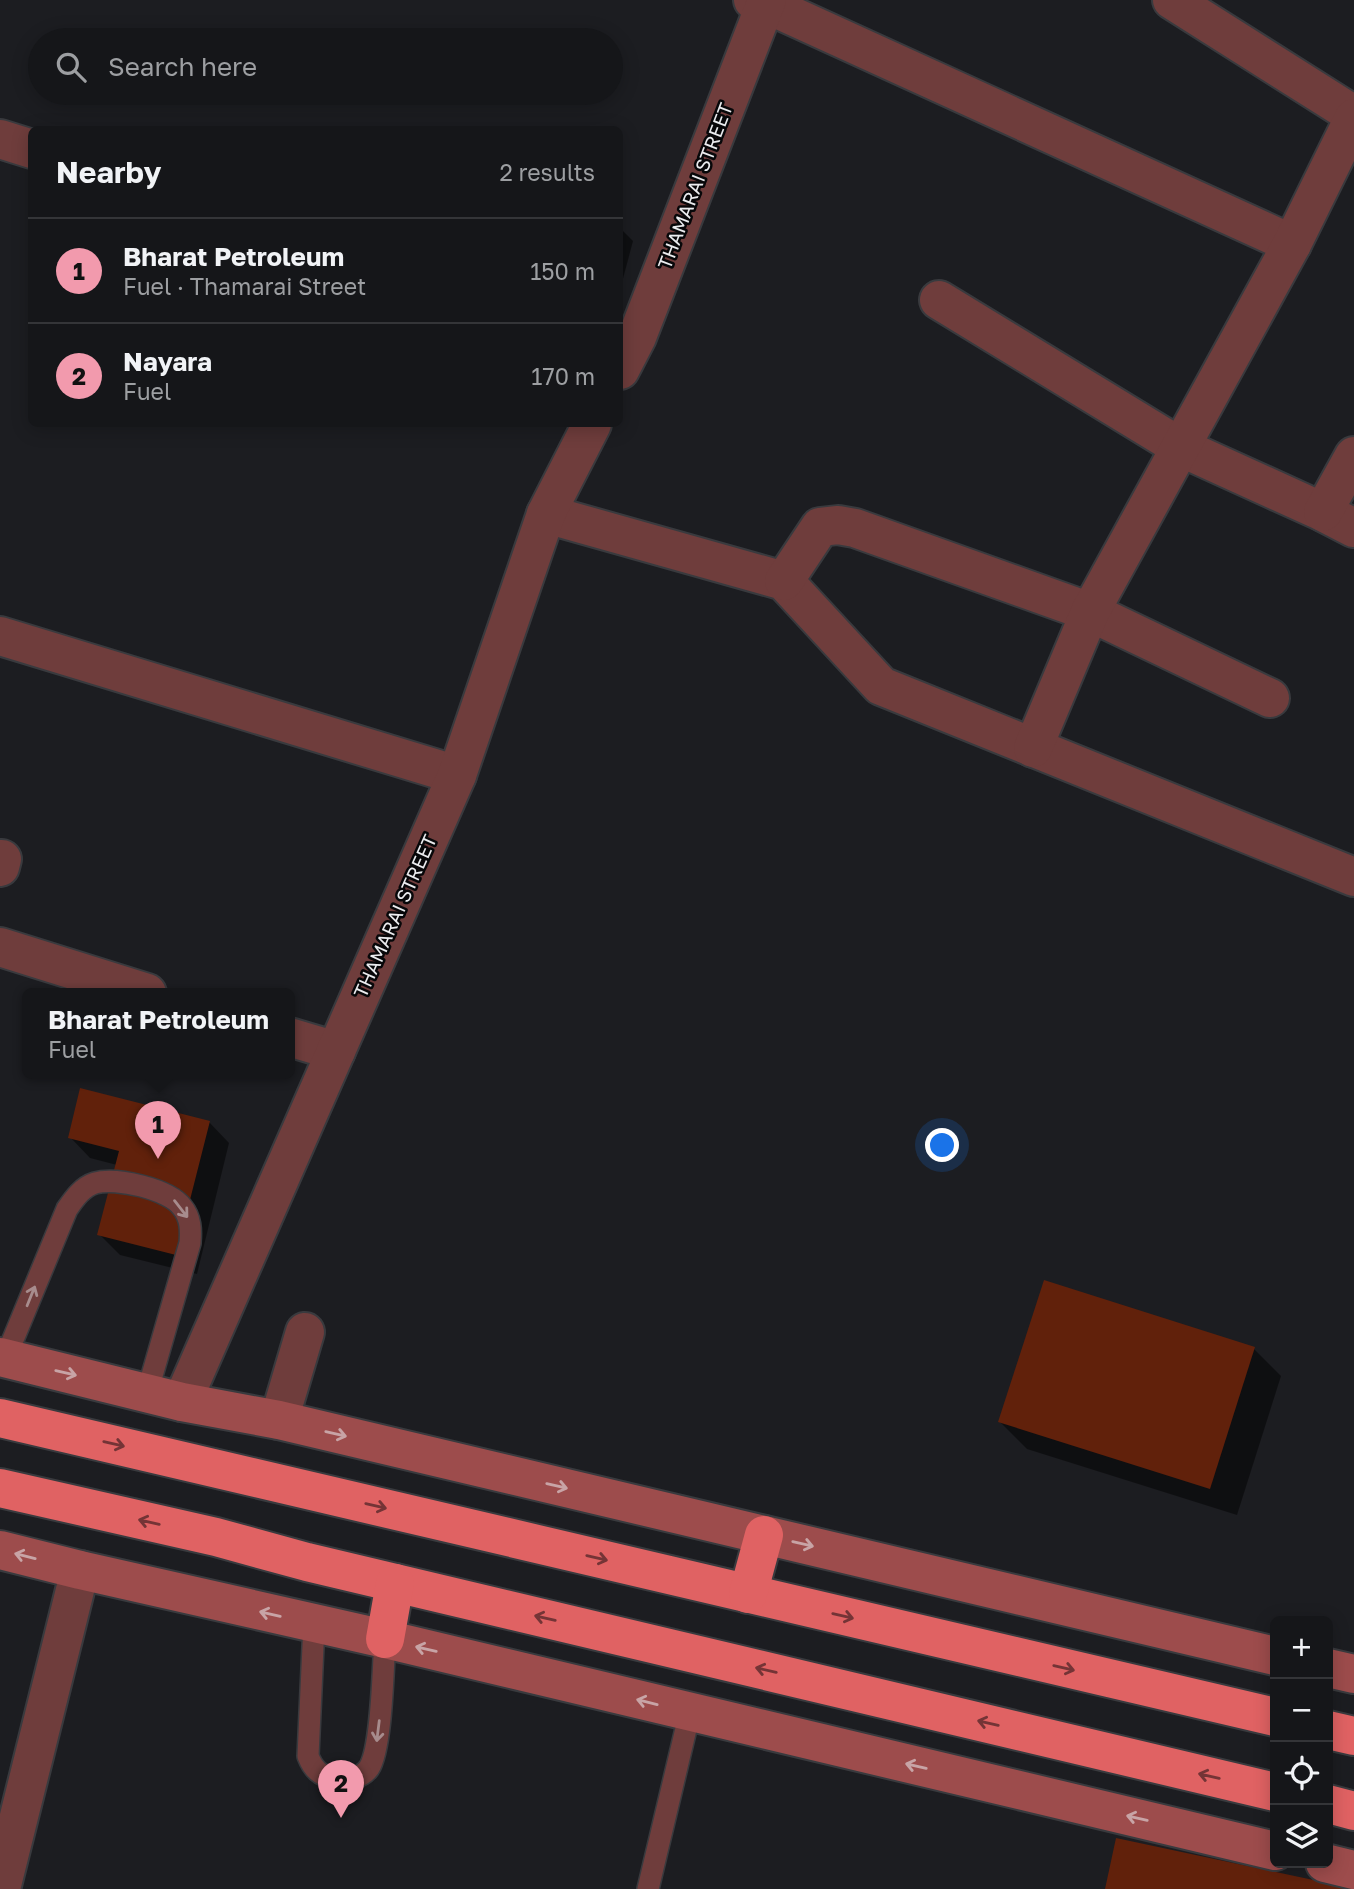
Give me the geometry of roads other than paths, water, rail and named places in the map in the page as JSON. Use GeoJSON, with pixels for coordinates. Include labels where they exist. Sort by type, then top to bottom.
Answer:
{"type":"FeatureCollection","features":[{"type":"Feature","properties":{"kind":"highway"},"geometry":{"type":"LineString","coordinates":[[0,1418],[1270,1716]]}},
{"type":"Feature","properties":{"kind":"highway"},"geometry":{"type":"LineString","coordinates":[[0,1488],[216,1537],[307,1562],[1270,1791]]}},
{"type":"Feature","properties":{"kind":"highway"},"geometry":{"type":"LineString","coordinates":[[748,1594],[764,1535]]}},
{"type":"Feature","properties":{"kind":"highway"},"geometry":{"type":"LineString","coordinates":[[385,1639],[396,1583]]}},
{"type":"Feature","properties":{"kind":"highway"},"geometry":{"type":"LineString","coordinates":[[1333,1731],[1354,1736]]}},
{"type":"Feature","properties":{"kind":"highway"},"geometry":{"type":"LineString","coordinates":[[1332,1805],[1354,1811]]}},
{"type":"Feature","properties":{"kind":"street"},"geometry":{"type":"LineString","coordinates":[[1033,748],[1090,612],[1292,244],[1354,117],[1172,0]]}},
{"type":"Feature","properties":{"kind":"street"},"geometry":{"type":"LineString","coordinates":[[762,1],[1292,244]]}},
{"type":"Feature","properties":{"kind":"street","name":"THAMARAI STREET"},"geometry":{"type":"LineString","coordinates":[[623,356],[628,334],[762,1]]}},
{"type":"Feature","properties":{"kind":"street"},"geometry":{"type":"LineString","coordinates":[[0,139],[28,148]]}},
{"type":"Feature","properties":{"kind":"street"},"geometry":{"type":"LineString","coordinates":[[939,300],[1180,447],[1339,520],[1354,456]]}},
{"type":"Feature","properties":{"kind":"street","name":"THAMARAI STREET"},"geometry":{"type":"LineString","coordinates":[[165,1397],[335,1051],[457,775],[546,514],[590,427]]}},
{"type":"Feature","properties":{"kind":"street"},"geometry":{"type":"LineString","coordinates":[[546,514],[784,581],[881,687],[1354,877]]}},
{"type":"Feature","properties":{"kind":"street"},"geometry":{"type":"LineString","coordinates":[[784,581],[820,527],[838,525],[855,528],[1090,612],[1269,698]]}},
{"type":"Feature","properties":{"kind":"street"},"geometry":{"type":"LineString","coordinates":[[0,636],[457,775]]}},
{"type":"Feature","properties":{"kind":"street"},"geometry":{"type":"LineString","coordinates":[[0,947],[132,988]]}},
{"type":"Feature","properties":{"kind":"street"},"geometry":{"type":"LineString","coordinates":[[295,1039],[335,1051]]}},
{"type":"Feature","properties":{"kind":"street"},"geometry":{"type":"LineString","coordinates":[[279,1420],[305,1332]]}},
{"type":"Feature","properties":{"kind":"street"},"geometry":{"type":"LineString","coordinates":[[3,1358],[165,1397],[279,1420],[1270,1655]]}},
{"type":"Feature","properties":{"kind":"street"},"geometry":{"type":"LineString","coordinates":[[0,1550],[1270,1850]]}},
{"type":"Feature","properties":{"kind":"street"},"geometry":{"type":"LineString","coordinates":[[1,1889],[80,1570]]}},
{"type":"Feature","properties":{"kind":"street"},"geometry":{"type":"LineString","coordinates":[[1333,1669],[1354,1674]]}},
{"type":"Feature","properties":{"kind":"street"},"geometry":{"type":"LineString","coordinates":[[1333,1865],[1354,1870]]}},
{"type":"Feature","properties":{"kind":"lane"},"geometry":{"type":"LineString","coordinates":[[3,1358],[67,1209],[79,1193],[94,1183],[119,1181],[162,1192],[182,1205],[191,1224],[165,1397]]}},
{"type":"Feature","properties":{"kind":"lane"},"geometry":{"type":"LineString","coordinates":[[314,1624],[308,1756],[313,1769],[341,1781],[355,1778],[368,1769],[375,1751],[385,1639]]}},
{"type":"Feature","properties":{"kind":"lane"},"geometry":{"type":"LineString","coordinates":[[648,1889],[690,1712]]}},
{"type":"Feature","properties":{"kind":"place","name":"Bharat Petroleum"},"geometry":{"type":"Point","coordinates":[158,1159]}},
{"type":"Feature","properties":{"kind":"place","name":"Nayara"},"geometry":{"type":"Point","coordinates":[341,1818]}}]}
